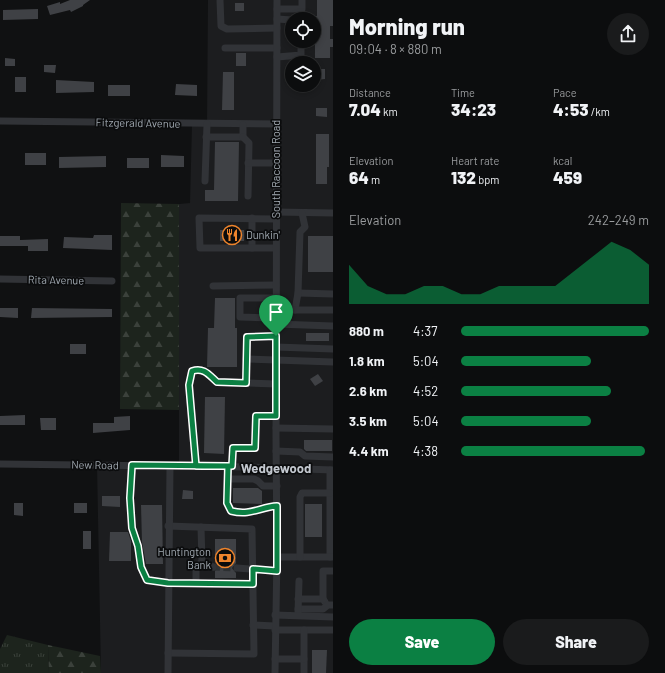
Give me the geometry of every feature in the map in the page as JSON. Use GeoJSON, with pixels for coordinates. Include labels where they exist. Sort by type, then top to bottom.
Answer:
{"type":"FeatureCollection","features":[{"type":"Feature","properties":{"kind":"street"},"geometry":{"type":"LineString","coordinates":[[220,0],[221,26],[227,29],[277,28]]}},
{"type":"Feature","properties":{"kind":"street","name":"South Raccoon Road"},"geometry":{"type":"LineString","coordinates":[[275,673],[277,571],[277,0]]}},
{"type":"Feature","properties":{"kind":"street"},"geometry":{"type":"LineString","coordinates":[[277,9],[302,9],[302,0]]}},
{"type":"Feature","properties":{"kind":"street"},"geometry":{"type":"LineString","coordinates":[[277,19],[285,20]]}},
{"type":"Feature","properties":{"kind":"street"},"geometry":{"type":"LineString","coordinates":[[225,48],[277,48]]}},
{"type":"Feature","properties":{"kind":"street"},"geometry":{"type":"LineString","coordinates":[[277,57],[301,55],[301,48]]}},
{"type":"Feature","properties":{"kind":"street","name":"Fitzgerald Avenue"},"geometry":{"type":"LineString","coordinates":[[0,121],[277,124]]}},
{"type":"Feature","properties":{"kind":"street"},"geometry":{"type":"LineString","coordinates":[[205,181],[206,124]]}},
{"type":"Feature","properties":{"kind":"street"},"geometry":{"type":"LineString","coordinates":[[243,124],[243,137],[249,143],[248,196]]}},
{"type":"Feature","properties":{"kind":"street"},"geometry":{"type":"LineString","coordinates":[[206,137],[243,137]]}},
{"type":"Feature","properties":{"kind":"street"},"geometry":{"type":"LineString","coordinates":[[248,163],[276,163]]}},
{"type":"Feature","properties":{"kind":"street"},"geometry":{"type":"LineString","coordinates":[[295,310],[298,293],[300,232],[305,227],[302,213]]}},
{"type":"Feature","properties":{"kind":"street"},"geometry":{"type":"LineString","coordinates":[[276,248],[200,248],[199,218],[252,218],[302,213],[333,213]]}},
{"type":"Feature","properties":{"kind":"street"},"geometry":{"type":"LineString","coordinates":[[249,248],[252,218]]}},
{"type":"Feature","properties":{"kind":"street"},"geometry":{"type":"LineString","coordinates":[[200,244],[242,244],[249,248]]}},
{"type":"Feature","properties":{"kind":"street","name":"Rita Avenue"},"geometry":{"type":"LineString","coordinates":[[0,279],[112,281]]}},
{"type":"Feature","properties":{"kind":"street"},"geometry":{"type":"LineString","coordinates":[[213,286],[276,285]]}},
{"type":"Feature","properties":{"kind":"street"},"geometry":{"type":"LineString","coordinates":[[298,293],[333,294]]}},
{"type":"Feature","properties":{"kind":"street"},"geometry":{"type":"LineString","coordinates":[[276,298],[240,298],[240,317],[333,326]]}},
{"type":"Feature","properties":{"kind":"street"},"geometry":{"type":"LineString","coordinates":[[276,309],[333,310]]}},
{"type":"Feature","properties":{"kind":"street"},"geometry":{"type":"LineString","coordinates":[[246,383],[247,337],[276,336]]}},
{"type":"Feature","properties":{"kind":"street"},"geometry":{"type":"LineString","coordinates":[[276,347],[333,349]]}},
{"type":"Feature","properties":{"kind":"street"},"geometry":{"type":"LineString","coordinates":[[246,359],[333,362]]}},
{"type":"Feature","properties":{"kind":"street"},"geometry":{"type":"LineString","coordinates":[[196,466],[189,385],[192,371],[198,369],[206,372],[217,382],[276,384]]}},
{"type":"Feature","properties":{"kind":"street"},"geometry":{"type":"LineString","coordinates":[[276,416],[256,416],[255,448],[233,448],[228,479],[227,503],[231,511],[255,512],[264,507],[277,506]]}},
{"type":"Feature","properties":{"kind":"street"},"geometry":{"type":"LineString","coordinates":[[276,428],[333,429]]}},
{"type":"Feature","properties":{"kind":"street"},"geometry":{"type":"LineString","coordinates":[[276,451],[300,452],[304,456],[333,457]]}},
{"type":"Feature","properties":{"kind":"street","name":"New Road"},"geometry":{"type":"LineString","coordinates":[[0,464],[230,466],[332,470]]}},
{"type":"Feature","properties":{"kind":"street"},"geometry":{"type":"LineString","coordinates":[[132,465],[130,498],[132,528],[138,546],[143,573],[147,580],[168,583],[253,584]]}},
{"type":"Feature","properties":{"kind":"street"},"geometry":{"type":"LineString","coordinates":[[168,673],[168,526],[170,466]]}},
{"type":"Feature","properties":{"kind":"street"},"geometry":{"type":"LineString","coordinates":[[277,557],[332,557],[330,494],[332,470]]}},
{"type":"Feature","properties":{"kind":"street"},"geometry":{"type":"LineString","coordinates":[[228,479],[254,479],[263,486],[277,486]]}},
{"type":"Feature","properties":{"kind":"street"},"geometry":{"type":"LineString","coordinates":[[300,557],[300,497],[302,494],[330,494]]}},
{"type":"Feature","properties":{"kind":"street"},"geometry":{"type":"LineString","coordinates":[[168,526],[252,529],[254,654],[168,653]]}},
{"type":"Feature","properties":{"kind":"street"},"geometry":{"type":"LineString","coordinates":[[201,527],[202,562]]}},
{"type":"Feature","properties":{"kind":"street"},"geometry":{"type":"LineString","coordinates":[[196,583],[196,566],[202,562]]}},
{"type":"Feature","properties":{"kind":"street"},"geometry":{"type":"LineString","coordinates":[[202,562],[213,567]]}},
{"type":"Feature","properties":{"kind":"street"},"geometry":{"type":"LineString","coordinates":[[237,568],[277,571]]}},
{"type":"Feature","properties":{"kind":"street"},"geometry":{"type":"LineString","coordinates":[[275,615],[323,609],[328,603],[323,571],[333,571]]}},
{"type":"Feature","properties":{"kind":"street"},"geometry":{"type":"LineString","coordinates":[[298,612],[299,581]]}},
{"type":"Feature","properties":{"kind":"street"},"geometry":{"type":"LineString","coordinates":[[298,599],[328,603]]}},
{"type":"Feature","properties":{"kind":"street"},"geometry":{"type":"LineString","coordinates":[[298,612],[333,617]]}},
{"type":"Feature","properties":{"kind":"street"},"geometry":{"type":"LineString","coordinates":[[253,625],[304,630],[333,630]]}},
{"type":"Feature","properties":{"kind":"street"},"geometry":{"type":"LineString","coordinates":[[304,630],[304,673]]}},
{"type":"Feature","properties":{"kind":"street"},"geometry":{"type":"LineString","coordinates":[[275,659],[304,659]]}},
{"type":"Feature","properties":{"kind":"shaded area"},"geometry":{"type":"Polygon","coordinates":[[[208,0],[333,0],[333,673],[101,673],[97,465],[179,466],[179,204],[190,203],[192,124],[207,124],[208,0]]]}},
{"type":"Feature","properties":{"kind":"green space"},"geometry":{"type":"Polygon","coordinates":[[[121,203],[179,204],[179,410],[120,409],[121,203]]]}},
{"type":"Feature","properties":{"kind":"green space"},"geometry":{"type":"Polygon","coordinates":[[[7,635],[48,645],[49,673],[0,673],[0,649],[7,635]]]}},
{"type":"Feature","properties":{"kind":"green space"},"geometry":{"type":"Polygon","coordinates":[[[48,645],[100,656],[101,673],[49,673],[48,645]]]}},
{"type":"Feature","properties":{"kind":"building"},"geometry":{"type":"Polygon","coordinates":[[[70,0],[90,0],[83,6],[71,12],[70,10],[50,15],[47,6],[60,2],[60,4],[70,0]]]}},
{"type":"Feature","properties":{"kind":"building"},"geometry":{"type":"Polygon","coordinates":[[[317,0],[333,0],[333,26],[330,26],[330,39],[333,39],[333,47],[330,47],[330,58],[315,56],[315,48],[321,48],[321,12],[317,12],[317,0]]]}},
{"type":"Feature","properties":{"kind":"building"},"geometry":{"type":"Polygon","coordinates":[[[235,3],[244,3],[244,11],[235,11],[235,3]]]}},
{"type":"Feature","properties":{"kind":"building"},"geometry":{"type":"Polygon","coordinates":[[[38,9],[38,19],[3,20],[3,10],[38,9]]]}},
{"type":"Feature","properties":{"kind":"building"},"geometry":{"type":"Polygon","coordinates":[[[236,53],[246,53],[246,66],[236,66],[236,53]]]}},
{"type":"Feature","properties":{"kind":"building"},"geometry":{"type":"Polygon","coordinates":[[[5,58],[15,59],[15,66],[5,66],[5,58]]]}},
{"type":"Feature","properties":{"kind":"building"},"geometry":{"type":"Polygon","coordinates":[[[44,65],[56,65],[55,73],[44,72],[44,65]]]}},
{"type":"Feature","properties":{"kind":"building"},"geometry":{"type":"Polygon","coordinates":[[[321,69],[325,69],[325,79],[321,79],[321,69]]]}},
{"type":"Feature","properties":{"kind":"building"},"geometry":{"type":"Polygon","coordinates":[[[223,72],[234,72],[234,110],[222,110],[223,72]]]}},
{"type":"Feature","properties":{"kind":"building"},"geometry":{"type":"Polygon","coordinates":[[[15,77],[26,77],[26,92],[15,92],[15,77]]]}},
{"type":"Feature","properties":{"kind":"building"},"geometry":{"type":"Polygon","coordinates":[[[56,80],[94,82],[94,92],[56,93],[56,80]]]}},
{"type":"Feature","properties":{"kind":"building"},"geometry":{"type":"Polygon","coordinates":[[[176,84],[197,85],[197,96],[175,95],[176,84]]]}},
{"type":"Feature","properties":{"kind":"building"},"geometry":{"type":"Polygon","coordinates":[[[108,85],[130,85],[130,96],[108,96],[108,85]]]}},
{"type":"Feature","properties":{"kind":"building"},"geometry":{"type":"Polygon","coordinates":[[[316,108],[327,108],[327,117],[316,116],[316,108]]]}},
{"type":"Feature","properties":{"kind":"building"},"geometry":{"type":"Polygon","coordinates":[[[316,134],[329,134],[329,167],[327,167],[327,184],[316,184],[316,134]]]}},
{"type":"Feature","properties":{"kind":"building"},"geometry":{"type":"Polygon","coordinates":[[[215,142],[239,142],[238,201],[205,201],[205,190],[214,190],[215,142]]]}},
{"type":"Feature","properties":{"kind":"building"},"geometry":{"type":"Polygon","coordinates":[[[25,153],[46,153],[46,165],[25,165],[25,153]]]}},
{"type":"Feature","properties":{"kind":"building"},"geometry":{"type":"Polygon","coordinates":[[[161,155],[184,156],[184,167],[161,167],[161,155]]]}},
{"type":"Feature","properties":{"kind":"building"},"geometry":{"type":"Polygon","coordinates":[[[106,156],[106,167],[59,168],[59,157],[106,156]]]}},
{"type":"Feature","properties":{"kind":"building"},"geometry":{"type":"Polygon","coordinates":[[[127,158],[149,158],[149,168],[127,168],[127,158]]]}},
{"type":"Feature","properties":{"kind":"building","name":"Dunkin'"},"geometry":{"type":"Polygon","coordinates":[[[220,230],[244,230],[244,241],[220,241],[220,230]]]}},
{"type":"Feature","properties":{"kind":"building"},"geometry":{"type":"Polygon","coordinates":[[[94,235],[112,235],[112,250],[63,248],[64,237],[93,238],[94,235]]]}},
{"type":"Feature","properties":{"kind":"building"},"geometry":{"type":"Polygon","coordinates":[[[0,236],[20,236],[20,240],[48,239],[48,251],[28,251],[28,246],[0,246],[0,236]]]}},
{"type":"Feature","properties":{"kind":"building"},"geometry":{"type":"Polygon","coordinates":[[[308,236],[333,236],[333,272],[308,272],[308,236]]]}},
{"type":"Feature","properties":{"kind":"building"},"geometry":{"type":"Polygon","coordinates":[[[215,298],[235,298],[237,367],[207,367],[208,328],[214,328],[215,298]]]}},
{"type":"Feature","properties":{"kind":"building"},"geometry":{"type":"Polygon","coordinates":[[[0,308],[18,308],[18,318],[0,317],[0,308]]]}},
{"type":"Feature","properties":{"kind":"building"},"geometry":{"type":"Polygon","coordinates":[[[32,308],[112,309],[112,317],[31,318],[32,308]]]}},
{"type":"Feature","properties":{"kind":"building"},"geometry":{"type":"Polygon","coordinates":[[[306,333],[329,333],[329,341],[306,341],[306,333]]]}},
{"type":"Feature","properties":{"kind":"building"},"geometry":{"type":"Polygon","coordinates":[[[70,344],[86,344],[86,354],[70,354],[70,344]]]}},
{"type":"Feature","properties":{"kind":"building"},"geometry":{"type":"Polygon","coordinates":[[[318,374],[323,381],[315,386],[310,379],[318,374]]]}},
{"type":"Feature","properties":{"kind":"building"},"geometry":{"type":"Polygon","coordinates":[[[205,397],[225,397],[224,454],[204,453],[205,397]]]}},
{"type":"Feature","properties":{"kind":"building"},"geometry":{"type":"Polygon","coordinates":[[[25,415],[25,425],[0,425],[0,416],[25,415]]]}},
{"type":"Feature","properties":{"kind":"building"},"geometry":{"type":"Polygon","coordinates":[[[130,416],[130,430],[93,433],[93,423],[114,423],[114,417],[130,416]]]}},
{"type":"Feature","properties":{"kind":"building"},"geometry":{"type":"Polygon","coordinates":[[[40,418],[56,418],[56,430],[41,430],[40,418]]]}},
{"type":"Feature","properties":{"kind":"building"},"geometry":{"type":"Polygon","coordinates":[[[304,440],[332,440],[332,451],[306,451],[304,449],[304,440]]]}},
{"type":"Feature","properties":{"kind":"building"},"geometry":{"type":"Polygon","coordinates":[[[233,488],[258,488],[262,491],[262,504],[233,503],[233,488]]]}},
{"type":"Feature","properties":{"kind":"building"},"geometry":{"type":"Polygon","coordinates":[[[183,490],[193,491],[193,499],[182,499],[183,490]]]}},
{"type":"Feature","properties":{"kind":"building"},"geometry":{"type":"Polygon","coordinates":[[[102,496],[120,496],[120,507],[102,506],[102,496]]]}},
{"type":"Feature","properties":{"kind":"building"},"geometry":{"type":"Polygon","coordinates":[[[14,503],[23,503],[23,516],[14,515],[14,503]]]}},
{"type":"Feature","properties":{"kind":"building"},"geometry":{"type":"Polygon","coordinates":[[[74,503],[87,503],[87,513],[74,513],[74,503]]]}},
{"type":"Feature","properties":{"kind":"building"},"geometry":{"type":"Polygon","coordinates":[[[305,504],[322,504],[322,537],[305,537],[305,504]]]}},
{"type":"Feature","properties":{"kind":"building"},"geometry":{"type":"Polygon","coordinates":[[[141,505],[162,505],[163,564],[146,564],[142,542],[141,505]]]}},
{"type":"Feature","properties":{"kind":"building"},"geometry":{"type":"Polygon","coordinates":[[[83,531],[91,531],[91,549],[83,549],[83,531]]]}},
{"type":"Feature","properties":{"kind":"building"},"geometry":{"type":"Polygon","coordinates":[[[110,532],[128,532],[131,541],[131,561],[109,561],[110,532]]]}},
{"type":"Feature","properties":{"kind":"building","name":"Huntington Bank"},"geometry":{"type":"Polygon","coordinates":[[[215,539],[236,539],[236,563],[232,568],[236,573],[236,578],[215,578],[215,571],[218,567],[215,562],[215,539]]]}},
{"type":"Feature","properties":{"kind":"building"},"geometry":{"type":"Polygon","coordinates":[[[312,650],[327,650],[326,673],[312,673],[312,650]]]}},
{"type":"Feature","properties":{"kind":"tunnel"},"geometry":{"type":"LineString","coordinates":[[213,567],[237,568]]}},
{"type":"Feature","properties":{"kind":"place","name":"Dunkin'"},"geometry":{"type":"Point","coordinates":[232,235]}},
{"type":"Feature","properties":{"kind":"place","name":"Huntington Bank"},"geometry":{"type":"Point","coordinates":[225,558]}},
{"type":"Feature","properties":{"kind":"district","name":"Wedgewood"},"geometry":{"type":"Point","coordinates":[276,468]}},
{"type":"Feature","properties":{"kind":"route"},"geometry":{"type":"LineString","coordinates":[[276,336],[247,337],[246,383],[217,382],[206,372],[198,369],[192,371],[189,385],[195,445],[196,466],[228,466],[227,503],[231,511],[258,512],[264,507],[277,506],[277,571],[253,569],[253,584],[168,583],[147,580],[141,567],[138,546],[132,528],[130,498],[132,465],[228,466],[232,466],[233,448],[255,448],[256,416],[276,416],[276,336]]}}]}
